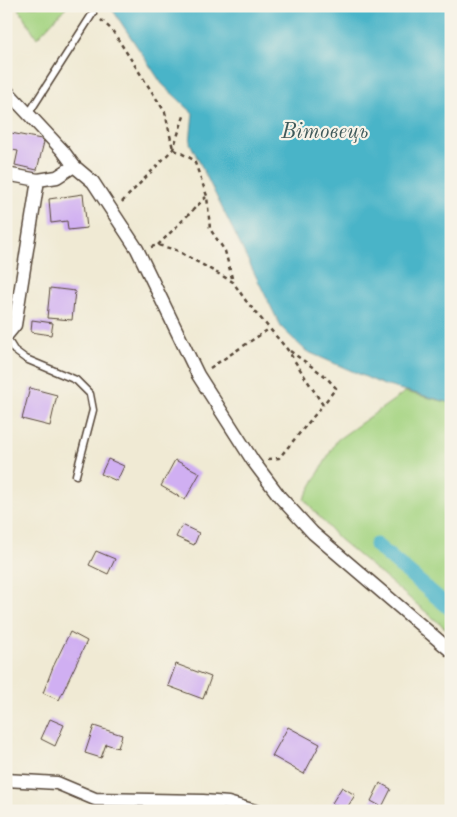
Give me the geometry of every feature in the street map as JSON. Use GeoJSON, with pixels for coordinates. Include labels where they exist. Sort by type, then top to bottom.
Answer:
{"type":"FeatureCollection","features":[{"type":"Feature","properties":{"kind":"street"},"geometry":{"type":"LineString","coordinates":[[6,90],[29,113],[74,166],[92,182],[137,249],[198,376],[253,461],[280,497],[313,533],[451,650]]}},
{"type":"Feature","properties":{"kind":"street"},"geometry":{"type":"LineString","coordinates":[[6,174],[38,180],[57,177],[74,166]]}},
{"type":"Feature","properties":{"kind":"street"},"geometry":{"type":"LineString","coordinates":[[6,336],[14,326],[38,180]]}},
{"type":"Feature","properties":{"kind":"street"},"geometry":{"type":"LineString","coordinates":[[6,780],[57,783],[95,799],[203,801],[228,803],[255,811]]}},
{"type":"Feature","properties":{"kind":"street"},"geometry":{"type":"LineString","coordinates":[[95,799],[102,811]]}},
{"type":"Feature","properties":{"kind":"lane"},"geometry":{"type":"LineString","coordinates":[[29,113],[93,13]]}},
{"type":"Feature","properties":{"kind":"lane"},"geometry":{"type":"LineString","coordinates":[[6,336],[14,350],[26,359],[76,380],[90,394],[92,410],[76,475]]}},
{"type":"Feature","properties":{"kind":"path"},"geometry":{"type":"LineString","coordinates":[[93,13],[112,30],[164,112],[173,149],[194,160],[207,196],[210,229],[225,251],[233,282],[287,349],[323,405]]}},
{"type":"Feature","properties":{"kind":"path"},"geometry":{"type":"LineString","coordinates":[[112,212],[173,149],[185,113]]}},
{"type":"Feature","properties":{"kind":"path"},"geometry":{"type":"LineString","coordinates":[[158,246],[207,196]]}},
{"type":"Feature","properties":{"kind":"path"},"geometry":{"type":"LineString","coordinates":[[137,249],[158,246],[176,250],[233,282]]}},
{"type":"Feature","properties":{"kind":"path"},"geometry":{"type":"LineString","coordinates":[[198,376],[236,353],[269,329]]}},
{"type":"Feature","properties":{"kind":"path"},"geometry":{"type":"LineString","coordinates":[[253,461],[279,458],[336,388],[324,376],[287,349]]}},
{"type":"Feature","properties":{"kind":"green space"},"geometry":{"type":"Polygon","coordinates":[[[17,6],[67,6],[37,38],[17,6]]]}},
{"type":"Feature","properties":{"kind":"green space"},"geometry":{"type":"Polygon","coordinates":[[[405,392],[451,403],[451,633],[338,538],[304,499],[337,440],[405,392]]]}},
{"type":"Feature","properties":{"kind":"green space"},"geometry":{"type":"Polygon","coordinates":[[[112,806],[191,808],[189,811],[115,811],[112,806]]]}},
{"type":"Feature","properties":{"kind":"water","name":"Вітовець"},"geometry":{"type":"Polygon","coordinates":[[[110,6],[451,6],[451,403],[384,385],[306,351],[281,327],[190,143],[193,113],[162,84],[110,6]]]}},
{"type":"Feature","properties":{"kind":"building"},"geometry":{"type":"Polygon","coordinates":[[[6,132],[41,139],[44,142],[37,170],[15,165],[18,151],[6,149],[6,132]]]}},
{"type":"Feature","properties":{"kind":"building"},"geometry":{"type":"Polygon","coordinates":[[[83,194],[87,228],[68,230],[67,221],[51,223],[49,199],[83,194]]]}},
{"type":"Feature","properties":{"kind":"building"},"geometry":{"type":"Polygon","coordinates":[[[50,288],[75,291],[72,320],[47,318],[50,288]]]}},
{"type":"Feature","properties":{"kind":"building"},"geometry":{"type":"Polygon","coordinates":[[[32,320],[53,323],[51,335],[31,332],[32,320]]]}},
{"type":"Feature","properties":{"kind":"building"},"geometry":{"type":"Polygon","coordinates":[[[30,388],[57,395],[50,426],[22,419],[30,388]]]}},
{"type":"Feature","properties":{"kind":"building"},"geometry":{"type":"Polygon","coordinates":[[[108,459],[124,466],[117,481],[101,474],[108,459]]]}},
{"type":"Feature","properties":{"kind":"building"},"geometry":{"type":"Polygon","coordinates":[[[175,460],[200,473],[185,500],[161,486],[175,460]]]}},
{"type":"Feature","properties":{"kind":"building"},"geometry":{"type":"Polygon","coordinates":[[[182,525],[199,533],[194,545],[176,537],[182,525]]]}},
{"type":"Feature","properties":{"kind":"building"},"geometry":{"type":"Polygon","coordinates":[[[96,551],[115,559],[108,574],[89,565],[96,551]]]}},
{"type":"Feature","properties":{"kind":"building"},"geometry":{"type":"Polygon","coordinates":[[[70,632],[87,641],[59,700],[43,693],[70,632]]]}},
{"type":"Feature","properties":{"kind":"building"},"geometry":{"type":"Polygon","coordinates":[[[176,664],[211,677],[203,699],[168,686],[176,664]]]}},
{"type":"Feature","properties":{"kind":"building"},"geometry":{"type":"Polygon","coordinates":[[[50,719],[64,725],[55,746],[41,739],[50,719]]]}},
{"type":"Feature","properties":{"kind":"building"},"geometry":{"type":"Polygon","coordinates":[[[94,726],[122,735],[118,748],[106,744],[101,758],[85,753],[94,726]]]}},
{"type":"Feature","properties":{"kind":"building"},"geometry":{"type":"Polygon","coordinates":[[[288,727],[320,744],[304,774],[272,756],[288,727]]]}},
{"type":"Feature","properties":{"kind":"building"},"geometry":{"type":"Polygon","coordinates":[[[380,783],[391,789],[382,807],[371,801],[380,783]]]}},
{"type":"Feature","properties":{"kind":"building"},"geometry":{"type":"Polygon","coordinates":[[[342,787],[355,795],[345,811],[332,803],[342,787]]]}},
{"type":"Feature","properties":{"kind":"waterway"},"geometry":{"type":"LineString","coordinates":[[376,545],[451,609]]}}]}
